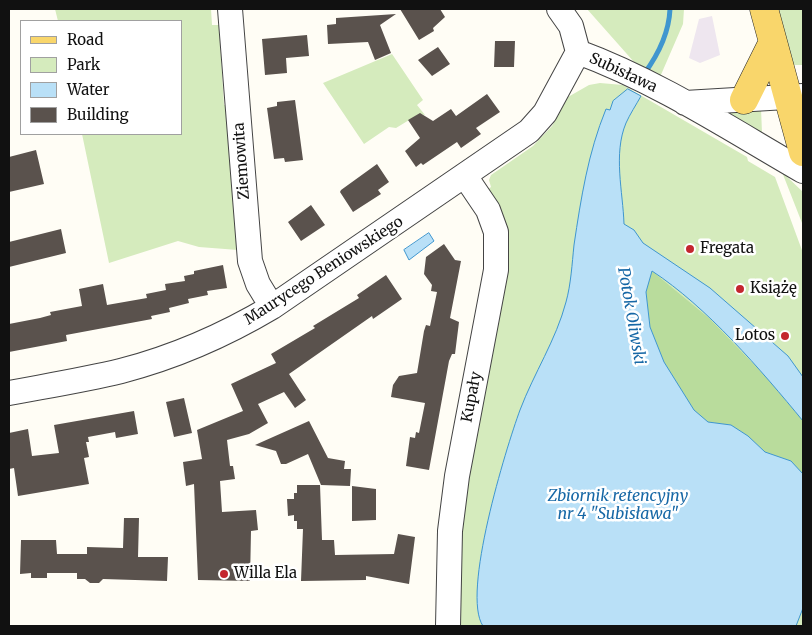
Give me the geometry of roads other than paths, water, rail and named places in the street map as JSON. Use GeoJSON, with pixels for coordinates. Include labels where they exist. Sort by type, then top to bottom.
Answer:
{"type":"FeatureCollection","features":[{"type":"Feature","properties":{"kind":"main road"},"geometry":{"type":"LineString","coordinates":[[764,9],[773,42],[795,96],[803,152]]}},
{"type":"Feature","properties":{"kind":"main road"},"geometry":{"type":"LineString","coordinates":[[744,100],[773,42]]}},
{"type":"Feature","properties":{"kind":"street","name":"Ziemowita"},"geometry":{"type":"LineString","coordinates":[[230,9],[250,261],[258,284],[272,307]]}},
{"type":"Feature","properties":{"kind":"street","name":"Subisława"},"geometry":{"type":"LineString","coordinates":[[559,9],[571,26],[578,52],[628,74],[685,103],[803,171]]}},
{"type":"Feature","properties":{"kind":"street","name":"Maurycego Beniowskiego"},"geometry":{"type":"LineString","coordinates":[[9,393],[114,372],[161,358],[236,329],[272,307],[465,176],[529,130],[545,113],[578,52]]}},
{"type":"Feature","properties":{"kind":"street","name":"Subisława"},"geometry":{"type":"LineString","coordinates":[[685,103],[795,96]]}},
{"type":"Feature","properties":{"kind":"street","name":"Kupały"},"geometry":{"type":"LineString","coordinates":[[448,626],[452,512],[496,270],[496,232],[488,210],[465,176]]}},
{"type":"Feature","properties":{"kind":"water","name":"Zbiornik retencyjny nr 4 \"Subisława\""},"geometry":{"type":"Polygon","coordinates":[[[628,89],[641,96],[626,123],[620,147],[619,160],[624,224],[634,230],[643,243],[710,288],[788,356],[803,377],[803,421],[713,321],[693,302],[652,271],[646,292],[650,327],[664,362],[694,410],[708,422],[731,425],[748,436],[765,452],[791,461],[803,474],[803,608],[796,626],[483,626],[478,609],[478,584],[481,554],[496,487],[520,410],[557,330],[566,302],[582,193],[594,142],[606,109],[610,110],[613,101],[628,89]]]}},
{"type":"Feature","properties":{"kind":"water"},"geometry":{"type":"Polygon","coordinates":[[[429,233],[434,241],[409,260],[404,250],[429,233]]]}},
{"type":"Feature","properties":{"kind":"waterway","name":"Potok Oliwski"},"geometry":{"type":"LineString","coordinates":[[644,74],[662,43],[670,9]]}},
{"type":"Feature","properties":{"kind":"place","name":"Fregata"},"geometry":{"type":"Point","coordinates":[690,249]}},
{"type":"Feature","properties":{"kind":"place","name":"Książę"},"geometry":{"type":"Point","coordinates":[740,289]}},
{"type":"Feature","properties":{"kind":"place","name":"Lotos"},"geometry":{"type":"Point","coordinates":[785,336]}},
{"type":"Feature","properties":{"kind":"place","name":"Willa Ela"},"geometry":{"type":"Point","coordinates":[224,574]}}]}
